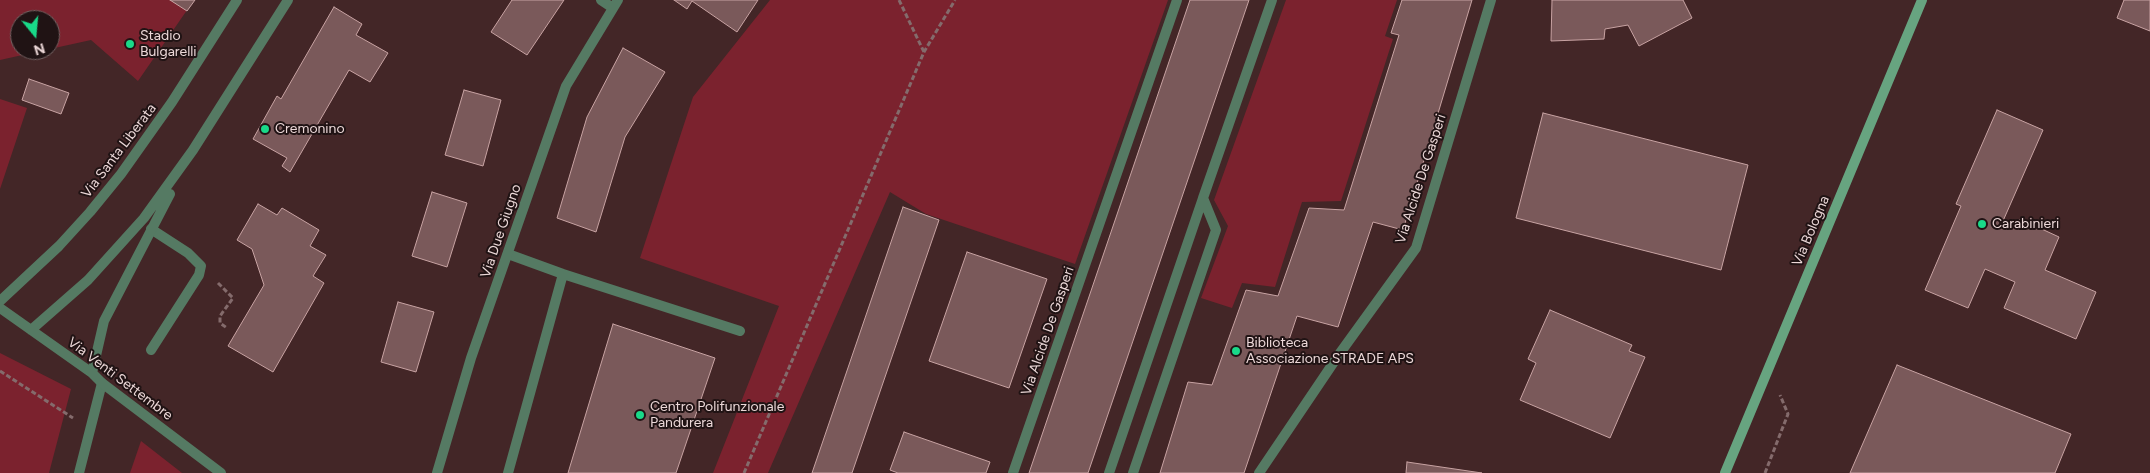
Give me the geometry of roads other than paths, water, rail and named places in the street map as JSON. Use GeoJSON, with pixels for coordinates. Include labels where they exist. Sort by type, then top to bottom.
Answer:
{"type":"FeatureCollection","features":[{"type":"Feature","properties":{"kind":"main road","name":"Via Bologna"},"geometry":{"type":"LineString","coordinates":[[1725,473],[1922,0]]}},
{"type":"Feature","properties":{"kind":"street","name":"Via Santa Liberata"},"geometry":{"type":"LineString","coordinates":[[0,301],[58,246],[90,212],[121,174],[172,102],[237,0]]}},
{"type":"Feature","properties":{"kind":"street"},"geometry":{"type":"LineString","coordinates":[[32,330],[88,280],[121,245],[166,190],[288,0]]}},
{"type":"Feature","properties":{"kind":"street","name":"Via Due Giugno"},"geometry":{"type":"LineString","coordinates":[[437,473],[471,358],[566,86],[616,4],[601,0]]}},
{"type":"Feature","properties":{"kind":"street","name":"Via Alcide De Gasperi"},"geometry":{"type":"LineString","coordinates":[[1013,473],[1177,0]]}},
{"type":"Feature","properties":{"kind":"street"},"geometry":{"type":"LineString","coordinates":[[1109,473],[1272,0]]}},
{"type":"Feature","properties":{"kind":"street","name":"Via Alcide De Gasperi"},"geometry":{"type":"LineString","coordinates":[[1259,473],[1340,354],[1416,248],[1491,0]]}},
{"type":"Feature","properties":{"kind":"street"},"geometry":{"type":"LineString","coordinates":[[92,373],[104,322],[193,150]]}},
{"type":"Feature","properties":{"kind":"street"},"geometry":{"type":"LineString","coordinates":[[1133,473],[1216,230],[1203,198]]}},
{"type":"Feature","properties":{"kind":"street"},"geometry":{"type":"LineString","coordinates":[[151,229],[188,252],[201,266],[199,275],[151,350]]}},
{"type":"Feature","properties":{"kind":"street"},"geometry":{"type":"LineString","coordinates":[[508,254],[563,274],[740,331]]}},
{"type":"Feature","properties":{"kind":"street"},"geometry":{"type":"LineString","coordinates":[[508,473],[563,274]]}},
{"type":"Feature","properties":{"kind":"street","name":"Via Venti Settembre"},"geometry":{"type":"LineString","coordinates":[[0,308],[92,373],[102,383],[221,473]]}},
{"type":"Feature","properties":{"kind":"street"},"geometry":{"type":"LineString","coordinates":[[79,473],[102,383]]}},
{"type":"Feature","properties":{"kind":"place","name":"Stadio Bulgarelli"},"geometry":{"type":"Point","coordinates":[130,44]}},
{"type":"Feature","properties":{"kind":"place","name":"Cremonino"},"geometry":{"type":"Point","coordinates":[265,129]}},
{"type":"Feature","properties":{"kind":"place","name":"Carabinieri"},"geometry":{"type":"Point","coordinates":[1982,224]}},
{"type":"Feature","properties":{"kind":"place","name":"Biblioteca Associazione STRADE APS"},"geometry":{"type":"Point","coordinates":[1236,351]}},
{"type":"Feature","properties":{"kind":"place","name":"Centro Polifunzionale Pandurera"},"geometry":{"type":"Point","coordinates":[640,415]}}]}
